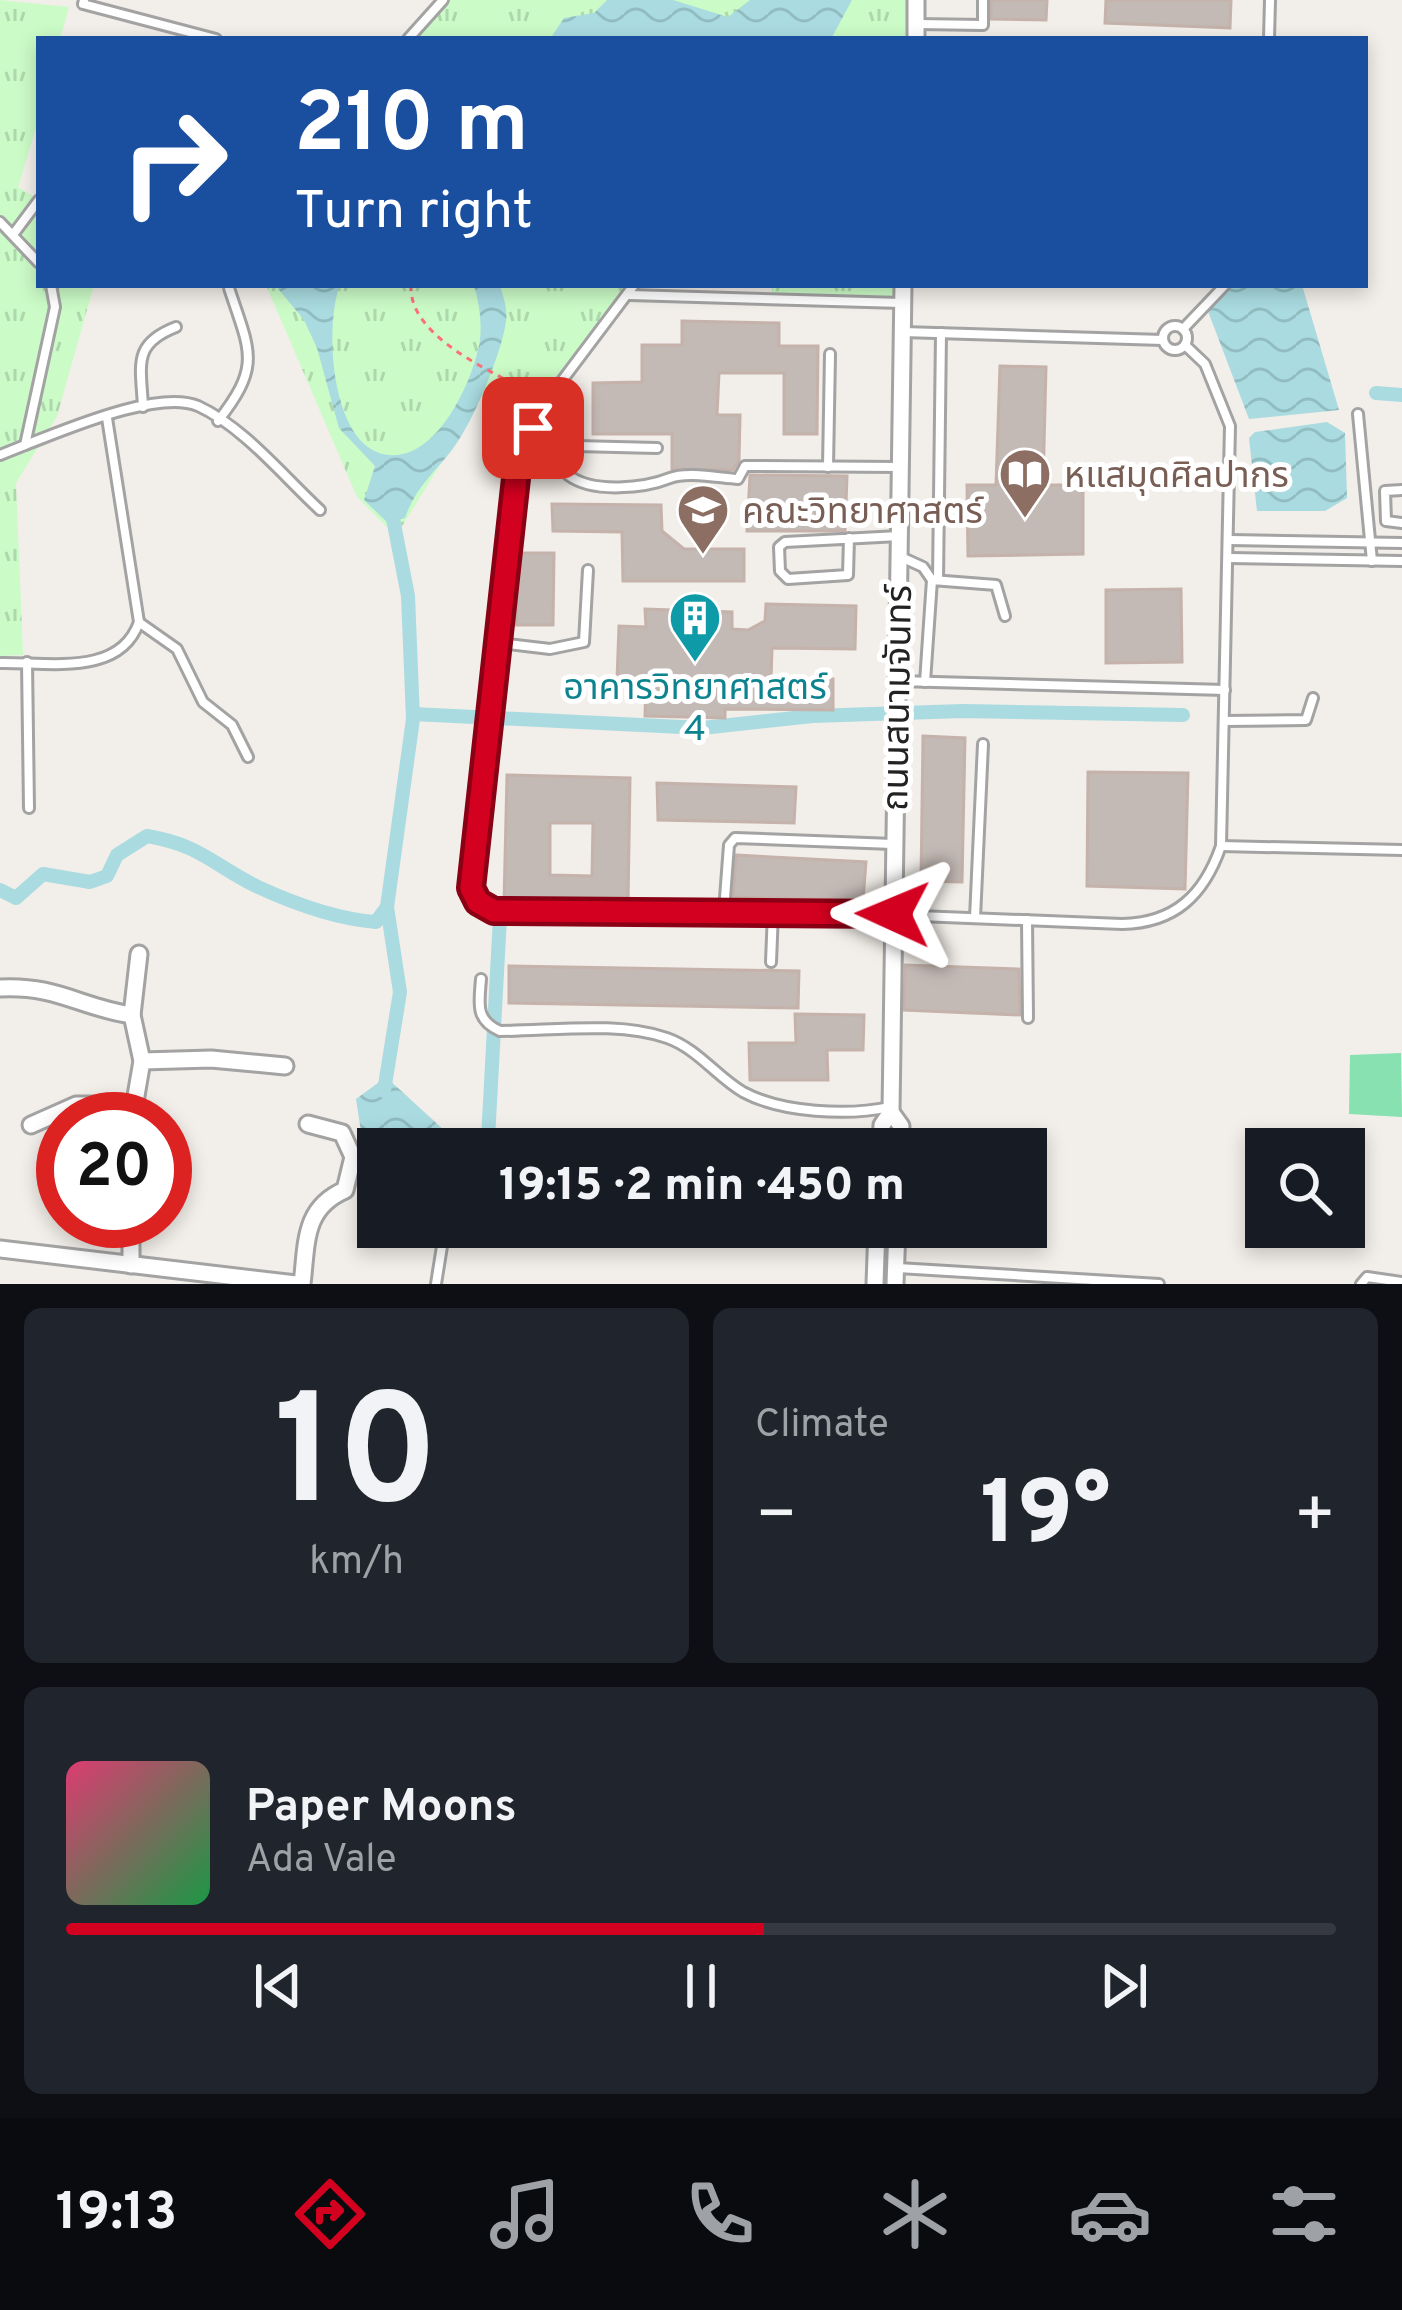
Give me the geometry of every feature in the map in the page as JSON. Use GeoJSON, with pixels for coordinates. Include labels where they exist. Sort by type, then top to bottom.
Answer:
{"type":"FeatureCollection","features":[{"type":"Feature","properties":{"kind":"street"},"geometry":{"type":"LineString","coordinates":[[916,0],[916,32]]}},
{"type":"Feature","properties":{"kind":"street","name":"ถนนสนามจันทร์"},"geometry":{"type":"LineString","coordinates":[[882,1128],[891,1109],[903,288]]}},
{"type":"Feature","properties":{"kind":"street"},"geometry":{"type":"LineString","coordinates":[[136,1092],[142,1061],[132,1015],[139,954]]}},
{"type":"Feature","properties":{"kind":"street"},"geometry":{"type":"LineString","coordinates":[[0,988],[61,991],[103,1011],[132,1015]]}},
{"type":"Feature","properties":{"kind":"street"},"geometry":{"type":"LineString","coordinates":[[142,1061],[211,1059],[285,1066]]}},
{"type":"Feature","properties":{"kind":"street","name":"ถนนสนามจันทร์"},"geometry":{"type":"LineString","coordinates":[[891,1109],[901,1128]]}},
{"type":"Feature","properties":{"kind":"street"},"geometry":{"type":"LineString","coordinates":[[31,1125],[36,1123]]}},
{"type":"Feature","properties":{"kind":"street"},"geometry":{"type":"LineString","coordinates":[[0,1250],[299,1284],[310,1220],[318,1205],[345,1190],[353,1157],[342,1133],[308,1124]]}},
{"type":"Feature","properties":{"kind":"street"},"geometry":{"type":"LineString","coordinates":[[131,1248],[131,1265]]}},
{"type":"Feature","properties":{"kind":"street"},"geometry":{"type":"LineString","coordinates":[[875,1284],[877,1248]]}},
{"type":"Feature","properties":{"kind":"lane"},"geometry":{"type":"LineString","coordinates":[[70,0],[205,36]]}},
{"type":"Feature","properties":{"kind":"lane"},"geometry":{"type":"LineString","coordinates":[[414,36],[442,0]]}},
{"type":"Feature","properties":{"kind":"lane"},"geometry":{"type":"LineString","coordinates":[[916,32],[982,25],[983,0]]}},
{"type":"Feature","properties":{"kind":"lane"},"geometry":{"type":"LineString","coordinates":[[1269,36],[1270,0]]}},
{"type":"Feature","properties":{"kind":"lane"},"geometry":{"type":"LineString","coordinates":[[14,232],[36,204]]}},
{"type":"Feature","properties":{"kind":"lane"},"geometry":{"type":"LineString","coordinates":[[0,222],[36,259]]}},
{"type":"Feature","properties":{"kind":"lane"},"geometry":{"type":"LineString","coordinates":[[26,446],[55,307],[52,288]]}},
{"type":"Feature","properties":{"kind":"lane"},"geometry":{"type":"LineString","coordinates":[[218,421],[248,381],[252,365],[229,288]]}},
{"type":"Feature","properties":{"kind":"lane"},"geometry":{"type":"LineString","coordinates":[[1183,329],[1222,288]]}},
{"type":"Feature","properties":{"kind":"lane"},"geometry":{"type":"LineString","coordinates":[[902,303],[632,290],[622,297],[546,402],[517,469],[471,888],[478,902],[494,911],[893,914],[1149,923],[1170,916],[1203,885],[1221,846],[1230,539],[1230,427],[1213,377],[1185,345],[1183,329]]}},
{"type":"Feature","properties":{"kind":"lane"},"geometry":{"type":"LineString","coordinates":[[142,407],[144,347],[151,337],[176,327]]}},
{"type":"Feature","properties":{"kind":"lane"},"geometry":{"type":"LineString","coordinates":[[1163,340],[1169,327],[1183,329]]}},
{"type":"Feature","properties":{"kind":"lane"},"geometry":{"type":"LineString","coordinates":[[901,332],[1163,340],[1172,349],[1185,345]]}},
{"type":"Feature","properties":{"kind":"lane"},"geometry":{"type":"LineString","coordinates":[[926,682],[935,580],[941,333]]}},
{"type":"Feature","properties":{"kind":"lane"},"geometry":{"type":"LineString","coordinates":[[828,467],[830,354]]}},
{"type":"Feature","properties":{"kind":"lane"},"geometry":{"type":"LineString","coordinates":[[0,455],[173,401],[197,406],[218,421],[320,510]]}},
{"type":"Feature","properties":{"kind":"lane"},"geometry":{"type":"LineString","coordinates":[[1358,414],[1372,561]]}},
{"type":"Feature","properties":{"kind":"lane"},"geometry":{"type":"LineString","coordinates":[[0,663],[112,659],[131,644],[139,622],[107,418]]}},
{"type":"Feature","properties":{"kind":"lane"},"geometry":{"type":"LineString","coordinates":[[657,448],[576,446],[568,451],[568,475],[580,483],[649,487],[671,477],[738,479],[745,466],[901,466]]}},
{"type":"Feature","properties":{"kind":"lane"},"geometry":{"type":"LineString","coordinates":[[517,469],[568,466]]}},
{"type":"Feature","properties":{"kind":"lane"},"geometry":{"type":"LineString","coordinates":[[1402,490],[1385,491],[1383,502],[1386,521],[1402,523]]}},
{"type":"Feature","properties":{"kind":"lane"},"geometry":{"type":"LineString","coordinates":[[849,538],[848,575],[788,578],[780,571],[782,543],[849,538],[899,536]]}},
{"type":"Feature","properties":{"kind":"lane"},"geometry":{"type":"LineString","coordinates":[[1230,539],[1402,543]]}},
{"type":"Feature","properties":{"kind":"lane"},"geometry":{"type":"LineString","coordinates":[[899,556],[935,580],[996,585],[1005,616]]}},
{"type":"Feature","properties":{"kind":"lane"},"geometry":{"type":"LineString","coordinates":[[1229,558],[1402,561]]}},
{"type":"Feature","properties":{"kind":"lane"},"geometry":{"type":"LineString","coordinates":[[499,644],[550,649],[584,642],[588,570]]}},
{"type":"Feature","properties":{"kind":"lane"},"geometry":{"type":"LineString","coordinates":[[139,622],[177,649],[203,702],[232,725],[248,757]]}},
{"type":"Feature","properties":{"kind":"lane"},"geometry":{"type":"LineString","coordinates":[[27,662],[29,808]]}},
{"type":"Feature","properties":{"kind":"lane"},"geometry":{"type":"LineString","coordinates":[[898,681],[1225,690]]}},
{"type":"Feature","properties":{"kind":"lane"},"geometry":{"type":"LineString","coordinates":[[1224,721],[1306,720],[1313,698]]}},
{"type":"Feature","properties":{"kind":"lane"},"geometry":{"type":"LineString","coordinates":[[975,918],[983,744]]}},
{"type":"Feature","properties":{"kind":"lane"},"geometry":{"type":"LineString","coordinates":[[724,911],[729,845],[735,838],[893,844]]}},
{"type":"Feature","properties":{"kind":"lane"},"geometry":{"type":"LineString","coordinates":[[1221,846],[1402,850]]}},
{"type":"Feature","properties":{"kind":"lane"},"geometry":{"type":"LineString","coordinates":[[771,962],[773,912]]}},
{"type":"Feature","properties":{"kind":"lane"},"geometry":{"type":"LineString","coordinates":[[1028,920],[1028,1018]]}},
{"type":"Feature","properties":{"kind":"lane"},"geometry":{"type":"LineString","coordinates":[[481,979],[478,1012],[486,1025],[500,1031],[624,1031],[668,1038],[743,1091],[785,1105],[866,1112],[891,1109]]}},
{"type":"Feature","properties":{"kind":"lane"},"geometry":{"type":"LineString","coordinates":[[436,1284],[442,1248]]}},
{"type":"Feature","properties":{"kind":"lane"},"geometry":{"type":"LineString","coordinates":[[895,1276],[1160,1284]]}},
{"type":"Feature","properties":{"kind":"lane"},"geometry":{"type":"LineString","coordinates":[[1361,1284],[1367,1277],[1402,1282]]}},
{"type":"Feature","properties":{"kind":"path"},"geometry":{"type":"LineString","coordinates":[[412,288],[412,305],[425,323],[470,357],[546,402]]}},
{"type":"Feature","properties":{"kind":"green space"},"geometry":{"type":"Polygon","coordinates":[[[0,0],[69,7],[61,36],[36,36],[36,128],[18,187],[36,198],[36,288],[93,288],[57,416],[16,483],[23,655],[0,656],[0,0]]]}},
{"type":"Feature","properties":{"kind":"green space"},"geometry":{"type":"Polygon","coordinates":[[[444,0],[916,0],[915,36],[410,36],[444,0]]]}},
{"type":"Feature","properties":{"kind":"green space"},"geometry":{"type":"Polygon","coordinates":[[[267,288],[630,288],[538,406],[493,379],[396,536],[357,497],[267,288]]]}},
{"type":"Feature","properties":{"kind":"green space"},"geometry":{"type":"Polygon","coordinates":[[[772,288],[897,288],[895,298],[772,299],[772,288]]]}},
{"type":"Feature","properties":{"kind":"green space"},"geometry":{"type":"Polygon","coordinates":[[[1401,1053],[1402,1117],[1349,1114],[1350,1055],[1401,1053]]]}},
{"type":"Feature","properties":{"kind":"water"},"geometry":{"type":"Polygon","coordinates":[[[607,0],[673,0],[728,17],[750,0],[852,0],[833,36],[552,36],[564,18],[594,13],[607,0]]]}},
{"type":"Feature","properties":{"kind":"water"},"geometry":{"type":"Polygon","coordinates":[[[277,288],[339,288],[333,355],[343,410],[369,448],[389,455],[407,453],[438,431],[470,375],[480,340],[475,288],[501,288],[506,321],[485,388],[460,439],[420,489],[405,518],[387,522],[364,500],[375,466],[339,428],[317,348],[304,320],[277,288]]]}},
{"type":"Feature","properties":{"kind":"water"},"geometry":{"type":"Polygon","coordinates":[[[1229,288],[1303,288],[1339,410],[1249,419],[1206,306],[1229,288]]]}},
{"type":"Feature","properties":{"kind":"water"},"geometry":{"type":"Polygon","coordinates":[[[1327,422],[1345,433],[1347,498],[1325,511],[1257,511],[1249,438],[1255,432],[1327,422]]]}},
{"type":"Feature","properties":{"kind":"water"},"geometry":{"type":"Polygon","coordinates":[[[386,1077],[442,1128],[361,1128],[356,1099],[386,1077]]]}},
{"type":"Feature","properties":{"kind":"building"},"geometry":{"type":"Polygon","coordinates":[[[991,0],[1047,0],[1046,20],[991,19],[991,0]]]}},
{"type":"Feature","properties":{"kind":"building"},"geometry":{"type":"Polygon","coordinates":[[[1106,0],[1231,0],[1230,28],[1105,23],[1106,0]]]}},
{"type":"Feature","properties":{"kind":"building"},"geometry":{"type":"Polygon","coordinates":[[[682,321],[779,323],[779,346],[818,346],[817,434],[784,434],[784,373],[719,373],[717,415],[740,415],[739,460],[733,470],[672,469],[672,434],[593,434],[593,383],[642,382],[642,345],[682,345],[682,321]]]}},
{"type":"Feature","properties":{"kind":"building"},"geometry":{"type":"Polygon","coordinates":[[[1000,366],[1046,367],[1043,485],[1083,485],[1083,554],[968,556],[967,485],[996,485],[1000,366]]]}},
{"type":"Feature","properties":{"kind":"building"},"geometry":{"type":"Polygon","coordinates":[[[750,475],[847,476],[845,531],[747,531],[750,475]]]}},
{"type":"Feature","properties":{"kind":"building"},"geometry":{"type":"Polygon","coordinates":[[[552,504],[661,505],[662,531],[684,549],[744,549],[744,581],[623,581],[622,532],[553,531],[552,504]]]}},
{"type":"Feature","properties":{"kind":"building"},"geometry":{"type":"Polygon","coordinates":[[[518,553],[554,553],[553,625],[516,625],[518,553]]]}},
{"type":"Feature","properties":{"kind":"building"},"geometry":{"type":"Polygon","coordinates":[[[1181,589],[1182,662],[1106,663],[1106,590],[1181,589]]]}},
{"type":"Feature","properties":{"kind":"building","name":"อาคารวิทยาศาสตร์ 4"},"geometry":{"type":"Polygon","coordinates":[[[766,604],[856,606],[855,649],[772,648],[771,679],[833,679],[833,710],[725,709],[725,718],[645,716],[646,681],[617,680],[619,626],[646,627],[645,609],[732,612],[732,629],[748,630],[765,621],[766,604]]]}},
{"type":"Feature","properties":{"kind":"building"},"geometry":{"type":"Polygon","coordinates":[[[923,736],[965,738],[962,882],[921,881],[923,736]]]}},
{"type":"Feature","properties":{"kind":"building"},"geometry":{"type":"Polygon","coordinates":[[[1088,772],[1188,773],[1185,889],[1087,886],[1088,772]]]}},
{"type":"Feature","properties":{"kind":"building"},"geometry":{"type":"Polygon","coordinates":[[[507,775],[630,778],[628,904],[504,903],[507,775]],[[550,823],[550,875],[592,876],[593,823],[550,823]]]}},
{"type":"Feature","properties":{"kind":"building"},"geometry":{"type":"Polygon","coordinates":[[[657,783],[796,787],[794,823],[658,820],[657,783]]]}},
{"type":"Feature","properties":{"kind":"building"},"geometry":{"type":"Polygon","coordinates":[[[736,855],[866,862],[863,900],[733,897],[736,855]]]}},
{"type":"Feature","properties":{"kind":"building"},"geometry":{"type":"Polygon","coordinates":[[[905,965],[1019,969],[1020,1015],[904,1010],[905,965]]]}},
{"type":"Feature","properties":{"kind":"building"},"geometry":{"type":"Polygon","coordinates":[[[509,966],[799,971],[798,1008],[509,1003],[509,966]]]}},
{"type":"Feature","properties":{"kind":"building"},"geometry":{"type":"Polygon","coordinates":[[[795,1014],[864,1015],[863,1050],[827,1050],[828,1080],[750,1080],[749,1043],[796,1043],[795,1014]]]}},
{"type":"Feature","properties":{"kind":"waterway"},"geometry":{"type":"LineString","coordinates":[[1376,393],[1402,395]]}},
{"type":"Feature","properties":{"kind":"waterway"},"geometry":{"type":"LineString","coordinates":[[0,890],[16,898],[43,874],[90,882],[107,876],[117,855],[147,836],[194,850],[258,887],[301,905],[376,922],[387,907],[413,719],[408,596],[390,503]]}},
{"type":"Feature","properties":{"kind":"waterway"},"geometry":{"type":"LineString","coordinates":[[413,714],[702,728],[812,716],[963,711],[1183,715]]}},
{"type":"Feature","properties":{"kind":"waterway"},"geometry":{"type":"LineString","coordinates":[[384,1091],[400,992],[387,907]]}},
{"type":"Feature","properties":{"kind":"waterway"},"geometry":{"type":"LineString","coordinates":[[489,1128],[500,917]]}},
{"type":"Feature","properties":{"kind":"place","name":"หแสมุดศิลปากร"},"geometry":{"type":"Point","coordinates":[1025,520]}},
{"type":"Feature","properties":{"kind":"place","name":"คณะวิทยาศาสตร์"},"geometry":{"type":"Point","coordinates":[703,556]}},
{"type":"Feature","properties":{"kind":"place","name":"อาคารวิทยาศาสตร์ 4"},"geometry":{"type":"Point","coordinates":[695,664]}},
{"type":"Feature","properties":{"kind":"route"},"geometry":{"type":"LineString","coordinates":[[533,428],[517,469],[471,888],[478,902],[494,911],[893,914]]}}]}
